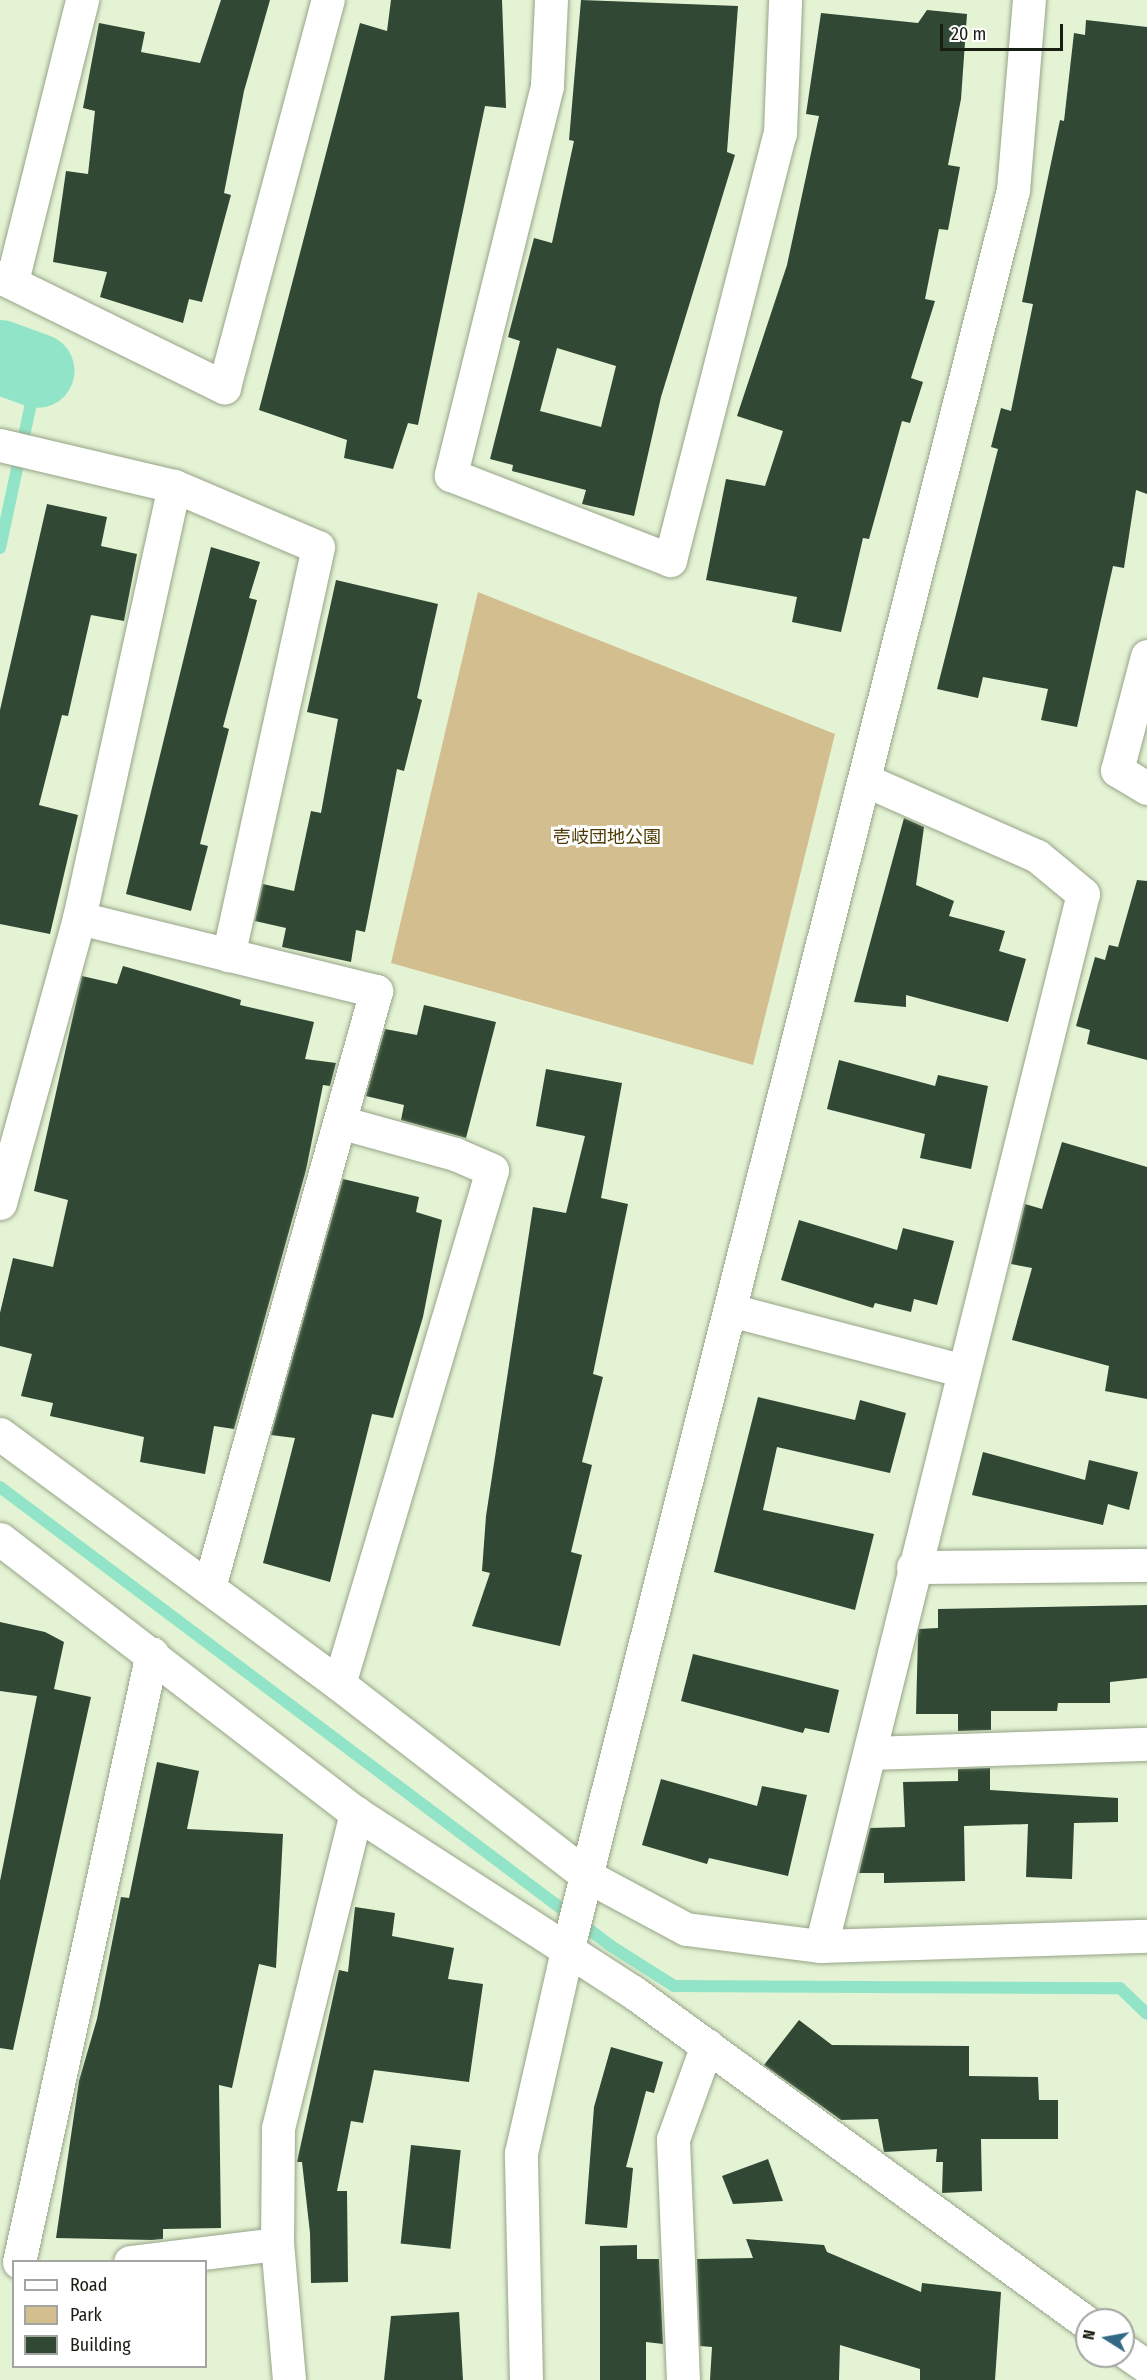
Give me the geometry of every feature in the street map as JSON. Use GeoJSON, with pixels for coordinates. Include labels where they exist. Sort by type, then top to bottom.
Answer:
{"type":"FeatureCollection","features":[{"type":"Feature","properties":{"kind":"street"},"geometry":{"type":"LineString","coordinates":[[82,0],[6,279],[224,387],[328,0]]}},
{"type":"Feature","properties":{"kind":"street"},"geometry":{"type":"LineString","coordinates":[[551,0],[547,86],[451,475],[669,560],[780,133],[785,0]]}},
{"type":"Feature","properties":{"kind":"street"},"geometry":{"type":"LineString","coordinates":[[526,2380],[521,2153],[567,1951],[589,1877],[730,1310],[867,781],[890,680],[1013,190],[1029,0]]}},
{"type":"Feature","properties":{"kind":"street"},"geometry":{"type":"LineString","coordinates":[[0,445],[44,458],[174,486],[318,547],[228,954]]}},
{"type":"Feature","properties":{"kind":"street"},"geometry":{"type":"LineString","coordinates":[[0,1203],[80,918],[174,486]]}},
{"type":"Feature","properties":{"kind":"street"},"geometry":{"type":"LineString","coordinates":[[1147,656],[1117,770],[1147,789]]}},
{"type":"Feature","properties":{"kind":"street"},"geometry":{"type":"LineString","coordinates":[[821,1946],[871,1753],[961,1370],[1083,894],[1037,856],[867,781]]}},
{"type":"Feature","properties":{"kind":"street"},"geometry":{"type":"LineString","coordinates":[[80,918],[376,991],[343,1123],[209,1587]]}},
{"type":"Feature","properties":{"kind":"street"},"geometry":{"type":"LineString","coordinates":[[339,1684],[492,1170],[455,1154],[343,1123]]}},
{"type":"Feature","properties":{"kind":"street"},"geometry":{"type":"LineString","coordinates":[[730,1310],[961,1370]]}},
{"type":"Feature","properties":{"kind":"street"},"geometry":{"type":"LineString","coordinates":[[0,1434],[339,1684],[589,1877],[686,1929],[821,1946],[1147,1936]]}},
{"type":"Feature","properties":{"kind":"street"},"geometry":{"type":"LineString","coordinates":[[0,1539],[152,1653],[356,1813],[707,2045],[1075,2314]]}},
{"type":"Feature","properties":{"kind":"street"},"geometry":{"type":"LineString","coordinates":[[913,1567],[1147,1565]]}},
{"type":"Feature","properties":{"kind":"street"},"geometry":{"type":"LineString","coordinates":[[20,2260],[152,1653]]}},
{"type":"Feature","properties":{"kind":"street"},"geometry":{"type":"LineString","coordinates":[[871,1753],[1147,1744]]}},
{"type":"Feature","properties":{"kind":"street"},"geometry":{"type":"LineString","coordinates":[[289,2380],[277,2244],[278,2128],[356,1813]]}},
{"type":"Feature","properties":{"kind":"street"},"geometry":{"type":"LineString","coordinates":[[683,2380],[672,2139],[707,2045]]}},
{"type":"Feature","properties":{"kind":"street"},"geometry":{"type":"LineString","coordinates":[[146,2260],[277,2244]]}},
{"type":"Feature","properties":{"kind":"green space","name":"壱岐団地公園"},"geometry":{"type":"Polygon","coordinates":[[[478,592],[835,734],[753,1065],[391,963],[478,592]]]}},
{"type":"Feature","properties":{"kind":"building"},"geometry":{"type":"Polygon","coordinates":[[[221,0],[270,0],[244,91],[224,193],[231,195],[202,302],[189,299],[183,323],[100,297],[107,272],[53,262],[66,171],[88,174],[95,111],[83,108],[99,23],[145,32],[141,52],[200,63],[221,0]]]}},
{"type":"Feature","properties":{"kind":"building"},"geometry":{"type":"Polygon","coordinates":[[[391,0],[502,0],[506,108],[485,106],[418,425],[408,423],[393,469],[344,458],[347,440],[259,410],[360,23],[387,31],[391,0]]]}},
{"type":"Feature","properties":{"kind":"building"},"geometry":{"type":"Polygon","coordinates":[[[581,0],[738,6],[727,152],[735,155],[661,397],[634,516],[582,504],[586,490],[512,471],[513,465],[490,459],[520,341],[508,337],[534,238],[552,243],[574,141],[569,140],[581,0]],[[557,348],[540,411],[601,427],[616,366],[557,348]]]}},
{"type":"Feature","properties":{"kind":"building"},"geometry":{"type":"Polygon","coordinates":[[[927,10],[967,14],[961,99],[948,165],[960,167],[948,230],[939,229],[925,299],[935,301],[911,378],[923,382],[910,423],[902,421],[869,539],[863,538],[841,632],[792,622],[797,597],[706,580],[726,479],[765,486],[783,431],[737,416],[787,265],[819,116],[806,114],[821,13],[918,23],[927,10]]]}},
{"type":"Feature","properties":{"kind":"building"},"geometry":{"type":"Polygon","coordinates":[[[1086,20],[1147,27],[1147,494],[1136,490],[1124,568],[1113,566],[1077,727],[1041,720],[1048,689],[983,677],[978,698],[937,689],[998,449],[991,447],[1001,408],[1011,411],[1033,304],[1022,302],[1060,120],[1064,121],[1074,33],[1085,35],[1086,20]]]}},
{"type":"Feature","properties":{"kind":"building"},"geometry":{"type":"Polygon","coordinates":[[[47,504],[107,517],[101,546],[137,554],[124,621],[91,615],[68,716],[62,715],[39,805],[78,815],[50,934],[0,924],[0,710],[47,504]]]}},
{"type":"Feature","properties":{"kind":"building"},"geometry":{"type":"Polygon","coordinates":[[[211,547],[260,562],[249,598],[257,600],[223,727],[229,729],[200,844],[208,846],[191,911],[126,894],[211,547]]]}},
{"type":"Feature","properties":{"kind":"building"},"geometry":{"type":"Polygon","coordinates":[[[336,580],[438,604],[417,698],[422,700],[404,771],[397,769],[365,932],[356,930],[351,962],[282,947],[286,928],[255,921],[263,884],[294,891],[311,811],[321,813],[338,719],[307,712],[336,580]]]}},
{"type":"Feature","properties":{"kind":"building"},"geometry":{"type":"Polygon","coordinates":[[[904,818],[924,827],[916,885],[954,901],[949,916],[1005,931],[999,951],[1026,959],[1008,1022],[906,995],[906,1007],[854,1002],[904,818]]]}},
{"type":"Feature","properties":{"kind":"building"},"geometry":{"type":"Polygon","coordinates":[[[1137,880],[1147,881],[1147,1060],[1087,1044],[1090,1030],[1076,1026],[1095,957],[1105,960],[1109,945],[1118,947],[1137,880]]]}},
{"type":"Feature","properties":{"kind":"building"},"geometry":{"type":"Polygon","coordinates":[[[123,966],[241,1000],[240,1005],[314,1022],[305,1059],[336,1063],[330,1086],[323,1085],[306,1170],[234,1429],[214,1426],[205,1474],[140,1462],[144,1437],[50,1416],[53,1403],[21,1396],[32,1354],[0,1346],[0,1313],[13,1258],[53,1267],[68,1200],[34,1191],[82,976],[117,984],[123,966]]]}},
{"type":"Feature","properties":{"kind":"building"},"geometry":{"type":"Polygon","coordinates":[[[424,1005],[496,1022],[466,1138],[401,1120],[404,1105],[366,1096],[385,1029],[417,1035],[424,1005]]]}},
{"type":"Feature","properties":{"kind":"building"},"geometry":{"type":"Polygon","coordinates":[[[839,1060],[935,1086],[938,1075],[988,1086],[971,1169],[920,1158],[925,1134],[827,1109],[839,1060]]]}},
{"type":"Feature","properties":{"kind":"building"},"geometry":{"type":"Polygon","coordinates":[[[546,1069],[622,1083],[601,1198],[628,1204],[593,1374],[603,1377],[582,1462],[592,1465],[571,1552],[582,1555],[560,1646],[472,1626],[490,1573],[482,1571],[486,1516],[533,1207],[566,1213],[585,1136],[536,1126],[546,1069]]]}},
{"type":"Feature","properties":{"kind":"building"},"geometry":{"type":"Polygon","coordinates":[[[1062,1142],[1147,1167],[1147,1399],[1105,1391],[1109,1366],[1012,1340],[1032,1268],[1011,1264],[1025,1204],[1042,1209],[1062,1142]]]}},
{"type":"Feature","properties":{"kind":"building"},"geometry":{"type":"Polygon","coordinates":[[[343,1179],[419,1197],[416,1212],[442,1220],[423,1317],[393,1418],[372,1414],[330,1582],[263,1563],[295,1438],[271,1435],[343,1179]]]}},
{"type":"Feature","properties":{"kind":"building"},"geometry":{"type":"Polygon","coordinates":[[[799,1220],[897,1250],[903,1228],[954,1241],[937,1305],[914,1299],[911,1312],[875,1303],[873,1308],[781,1280],[799,1220]]]}},
{"type":"Feature","properties":{"kind":"building"},"geometry":{"type":"Polygon","coordinates":[[[758,1397],[855,1420],[860,1400],[906,1413],[890,1473],[777,1447],[763,1510],[874,1534],[855,1610],[714,1572],[758,1397]]]}},
{"type":"Feature","properties":{"kind":"building"},"geometry":{"type":"Polygon","coordinates":[[[983,1452],[1085,1480],[1089,1460],[1138,1472],[1129,1510],[1108,1504],[1103,1525],[972,1495],[983,1452]]]}},
{"type":"Feature","properties":{"kind":"building"},"geometry":{"type":"Polygon","coordinates":[[[1147,1605],[1147,1678],[1110,1682],[1110,1703],[1058,1703],[1057,1711],[991,1711],[991,1730],[958,1731],[958,1714],[916,1714],[919,1629],[938,1628],[938,1609],[1147,1605]]]}},
{"type":"Feature","properties":{"kind":"building"},"geometry":{"type":"Polygon","coordinates":[[[0,1622],[45,1632],[64,1642],[54,1689],[91,1697],[13,2050],[0,2048],[0,1881],[37,1696],[0,1691],[0,1622]]]}},
{"type":"Feature","properties":{"kind":"building"},"geometry":{"type":"Polygon","coordinates":[[[693,1654],[839,1690],[829,1733],[805,1728],[803,1733],[681,1701],[693,1654]]]}},
{"type":"Feature","properties":{"kind":"building"},"geometry":{"type":"Polygon","coordinates":[[[157,1762],[199,1771],[187,1829],[283,1834],[276,1968],[259,1964],[232,2088],[219,2085],[221,2228],[163,2229],[163,2239],[152,2240],[56,2238],[79,2081],[97,2019],[121,1897],[129,1898],[157,1762]]]}},
{"type":"Feature","properties":{"kind":"building"},"geometry":{"type":"Polygon","coordinates":[[[990,1768],[990,1790],[1118,1798],[1118,1822],[1074,1823],[1072,1879],[1026,1877],[1028,1824],[964,1826],[965,1881],[884,1883],[884,1873],[859,1873],[870,1828],[905,1827],[903,1782],[958,1781],[958,1769],[990,1768]]]}},
{"type":"Feature","properties":{"kind":"building"},"geometry":{"type":"Polygon","coordinates":[[[661,1779],[757,1806],[762,1786],[807,1795],[788,1876],[709,1858],[707,1864],[642,1845],[661,1779]]]}},
{"type":"Feature","properties":{"kind":"building"},"geometry":{"type":"Polygon","coordinates":[[[355,1907],[395,1913],[392,1936],[454,1948],[448,1979],[483,1984],[469,2082],[374,2070],[363,2123],[351,2121],[337,2191],[347,2191],[348,2282],[311,2283],[310,2233],[302,2162],[297,2162],[339,1970],[348,1972],[355,1907]]]}},
{"type":"Feature","properties":{"kind":"building"},"geometry":{"type":"Polygon","coordinates":[[[799,2020],[832,2045],[969,2046],[969,2076],[1038,2077],[1039,2100],[1058,2100],[1058,2139],[981,2139],[982,2191],[942,2193],[943,2162],[936,2162],[937,2149],[884,2152],[878,2119],[841,2120],[764,2065],[799,2020]]]}},
{"type":"Feature","properties":{"kind":"building"},"geometry":{"type":"Polygon","coordinates":[[[611,2047],[663,2062],[654,2093],[646,2091],[626,2167],[633,2168],[627,2228],[585,2224],[594,2107],[611,2047]]]}},
{"type":"Feature","properties":{"kind":"building"},"geometry":{"type":"Polygon","coordinates":[[[411,2145],[461,2150],[450,2249],[401,2243],[411,2145]]]}},
{"type":"Feature","properties":{"kind":"building"},"geometry":{"type":"Polygon","coordinates":[[[768,2159],[783,2201],[733,2204],[722,2176],[768,2159]]]}},
{"type":"Feature","properties":{"kind":"building"},"geometry":{"type":"Polygon","coordinates":[[[746,2239],[824,2245],[827,2252],[921,2292],[922,2283],[1001,2292],[995,2380],[920,2380],[920,2369],[840,2345],[839,2380],[710,2380],[712,2347],[700,2346],[697,2259],[753,2258],[746,2239]]]}},
{"type":"Feature","properties":{"kind":"building"},"geometry":{"type":"Polygon","coordinates":[[[637,2245],[637,2259],[659,2259],[663,2344],[646,2342],[646,2380],[600,2380],[600,2246],[637,2245]]]}},
{"type":"Feature","properties":{"kind":"building"},"geometry":{"type":"Polygon","coordinates":[[[459,2312],[463,2380],[384,2380],[391,2316],[459,2312]]]}},
{"type":"Feature","properties":{"kind":"waterway"},"geometry":{"type":"LineString","coordinates":[[0,357],[38,371]]}},
{"type":"Feature","properties":{"kind":"waterway"},"geometry":{"type":"LineString","coordinates":[[0,548],[38,371]]}},
{"type":"Feature","properties":{"kind":"waterway"},"geometry":{"type":"LineString","coordinates":[[0,1487],[611,1946],[674,1986],[1120,1988],[1147,2014]]}}]}
